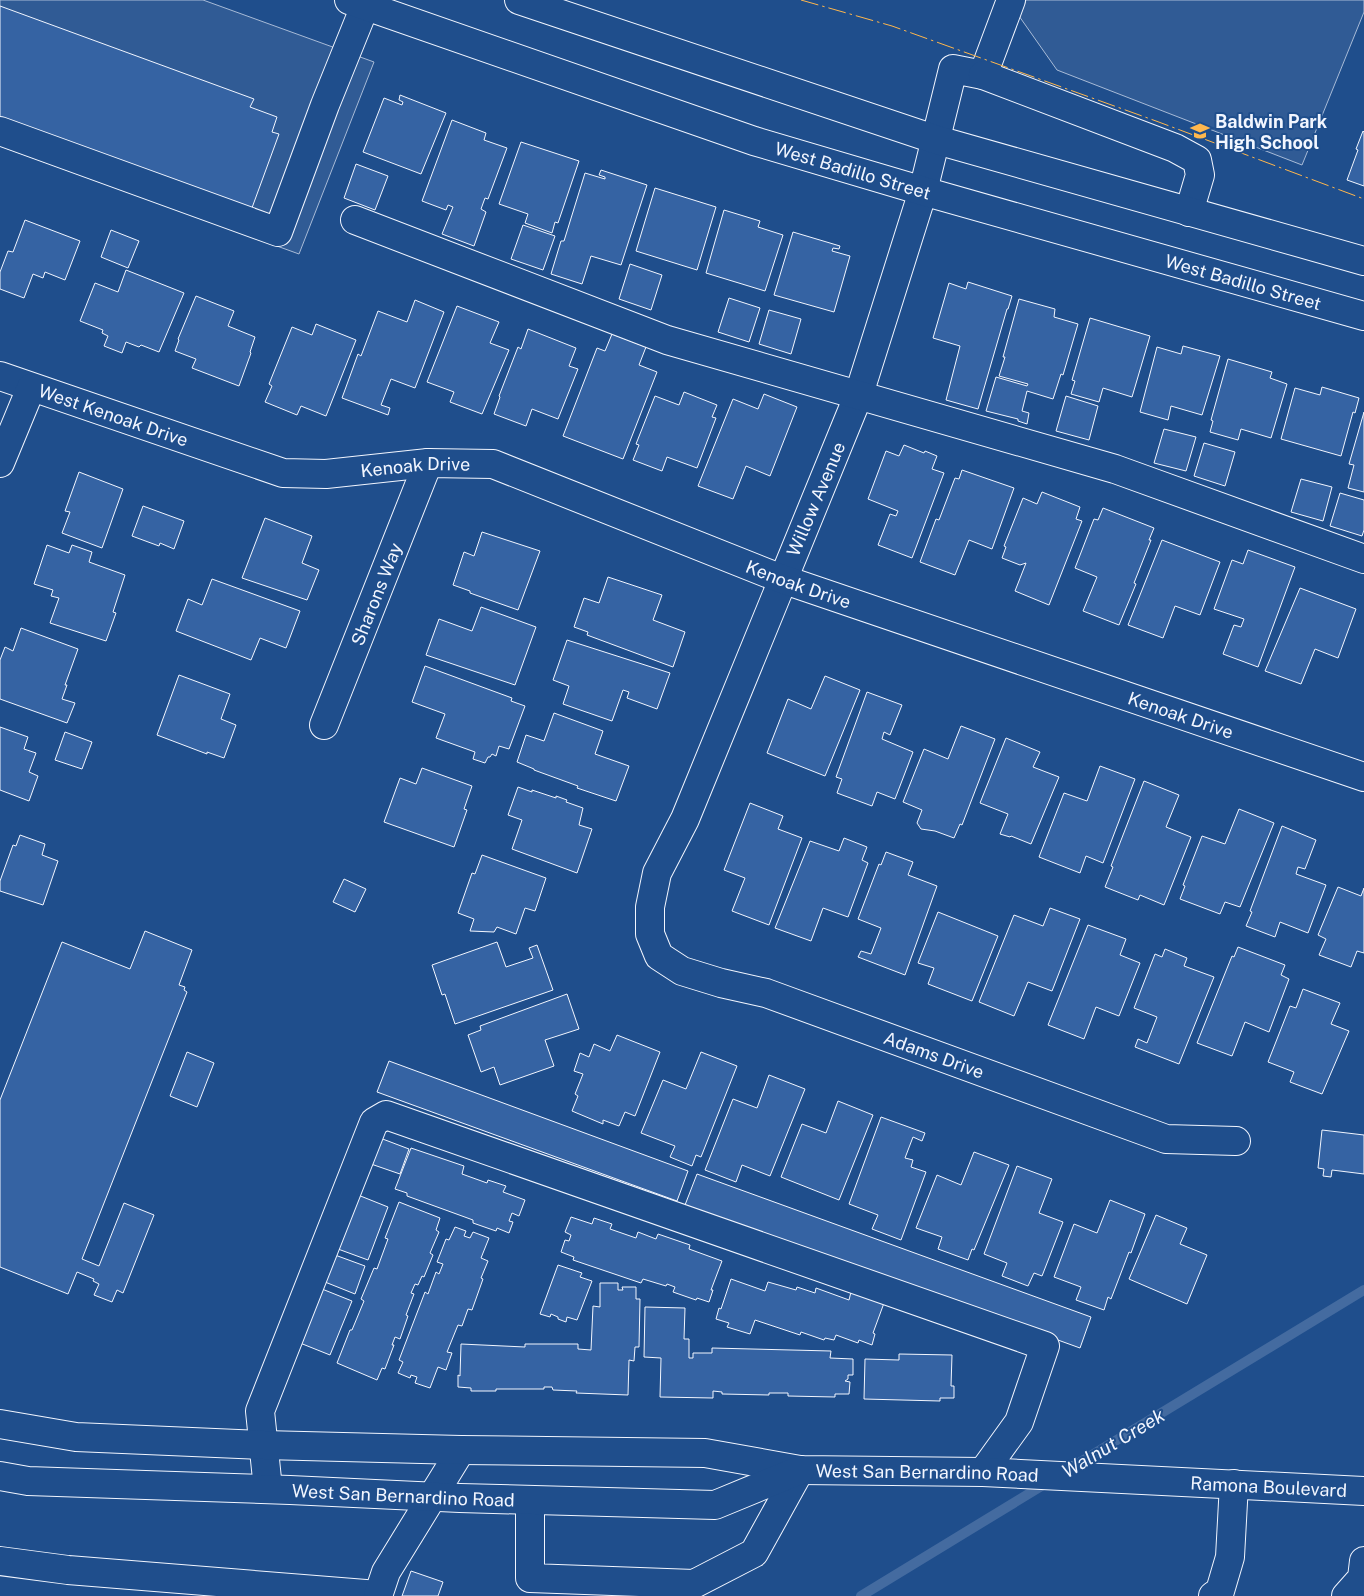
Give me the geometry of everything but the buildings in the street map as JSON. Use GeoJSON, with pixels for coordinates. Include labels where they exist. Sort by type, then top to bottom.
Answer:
{"type":"FeatureCollection","features":[{"type":"Feature","properties":{"kind":"main road"},"geometry":{"type":"LineString","coordinates":[[519,0],[937,140],[1364,261]]}},
{"type":"Feature","properties":{"kind":"main road"},"geometry":{"type":"LineString","coordinates":[[1010,0],[983,75],[1175,148],[1197,160],[1200,175],[1189,212]]}},
{"type":"Feature","properties":{"kind":"main road"},"geometry":{"type":"LineString","coordinates":[[0,131],[278,232],[325,105],[357,3]]}},
{"type":"Feature","properties":{"kind":"main road","name":"West Badillo Street"},"geometry":{"type":"LineString","coordinates":[[357,3],[754,141],[1364,316]]}},
{"type":"Feature","properties":{"kind":"main road","name":"Willow Avenue"},"geometry":{"type":"LineString","coordinates":[[650,934],[650,907],[656,873],[685,819],[859,394],[923,191],[953,69],[983,75]]}},
{"type":"Feature","properties":{"kind":"main road"},"geometry":{"type":"LineString","coordinates":[[355,220],[667,340],[1115,469],[1364,559]]}},
{"type":"Feature","properties":{"kind":"main road","name":"West Kenoak Drive"},"geometry":{"type":"LineString","coordinates":[[0,376],[227,453]]}},
{"type":"Feature","properties":{"kind":"main road"},"geometry":{"type":"LineString","coordinates":[[0,463],[31,388]]}},
{"type":"Feature","properties":{"kind":"main road","name":"Kenoak Drive"},"geometry":{"type":"LineString","coordinates":[[227,453],[283,473],[326,474],[428,463],[493,464],[782,579],[1364,777]]}},
{"type":"Feature","properties":{"kind":"main road","name":"Sharons Way"},"geometry":{"type":"LineString","coordinates":[[324,725],[428,463]]}},
{"type":"Feature","properties":{"kind":"main road","name":"Adams Drive"},"geometry":{"type":"LineString","coordinates":[[650,934],[659,956],[682,971],[722,984],[766,993],[1166,1139],[1236,1141]]}},
{"type":"Feature","properties":{"kind":"main road"},"geometry":{"type":"LineString","coordinates":[[268,1489],[260,1411],[374,1122],[386,1115],[1045,1346],[1019,1422],[983,1472]]}},
{"type":"Feature","properties":{"kind":"main road","name":"West San Bernardino Road"},"geometry":{"type":"LineString","coordinates":[[0,1424],[76,1437],[264,1445],[462,1450],[705,1452],[800,1470],[983,1472],[1175,1480]]}},
{"type":"Feature","properties":{"kind":"main road"},"geometry":{"type":"LineString","coordinates":[[0,1561],[68,1570],[378,1596],[386,1572],[462,1450]]}},
{"type":"Feature","properties":{"kind":"main road"},"geometry":{"type":"LineString","coordinates":[[530,1500],[530,1578],[694,1584],[754,1553],[800,1470]]}},
{"type":"Feature","properties":{"kind":"main road","name":"West San Bernardino Road"},"geometry":{"type":"LineString","coordinates":[[0,1476],[28,1481],[715,1505],[800,1470]]}},
{"type":"Feature","properties":{"kind":"main road","name":"Ramona Boulevard"},"geometry":{"type":"LineString","coordinates":[[1175,1480],[1364,1491]]}},
{"type":"Feature","properties":{"kind":"main road"},"geometry":{"type":"LineString","coordinates":[[1213,1596],[1220,1591],[1230,1557],[1234,1484]]}},
{"type":"Feature","properties":{"kind":"main road"},"geometry":{"type":"LineString","coordinates":[[1346,1596],[1362,1578],[1364,1561]]}},
{"type":"Feature","properties":{"kind":"shaded area"},"geometry":{"type":"Polygon","coordinates":[[[0,0],[203,0],[374,62],[299,254],[0,146],[0,0]]]}},
{"type":"Feature","properties":{"kind":"shaded area"},"geometry":{"type":"Polygon","coordinates":[[[1026,0],[1364,0],[1364,12],[1302,165],[1057,70],[1019,16],[1026,0]]]}},
{"type":"Feature","properties":{"kind":"waterway","name":"Walnut Creek"},"geometry":{"type":"LineString","coordinates":[[1069,1469],[1364,1290]]}},
{"type":"Feature","properties":{"kind":"waterway","name":"Walnut Creek"},"geometry":{"type":"LineString","coordinates":[[861,1596],[1048,1482]]}},
{"type":"Feature","properties":{"kind":"power"},"geometry":{"type":"LineString","coordinates":[[801,0],[892,26],[1156,121],[1364,199]]}},
{"type":"Feature","properties":{"kind":"place","name":"Baldwin Park High School"},"geometry":{"type":"Point","coordinates":[1200,131]}}]}
